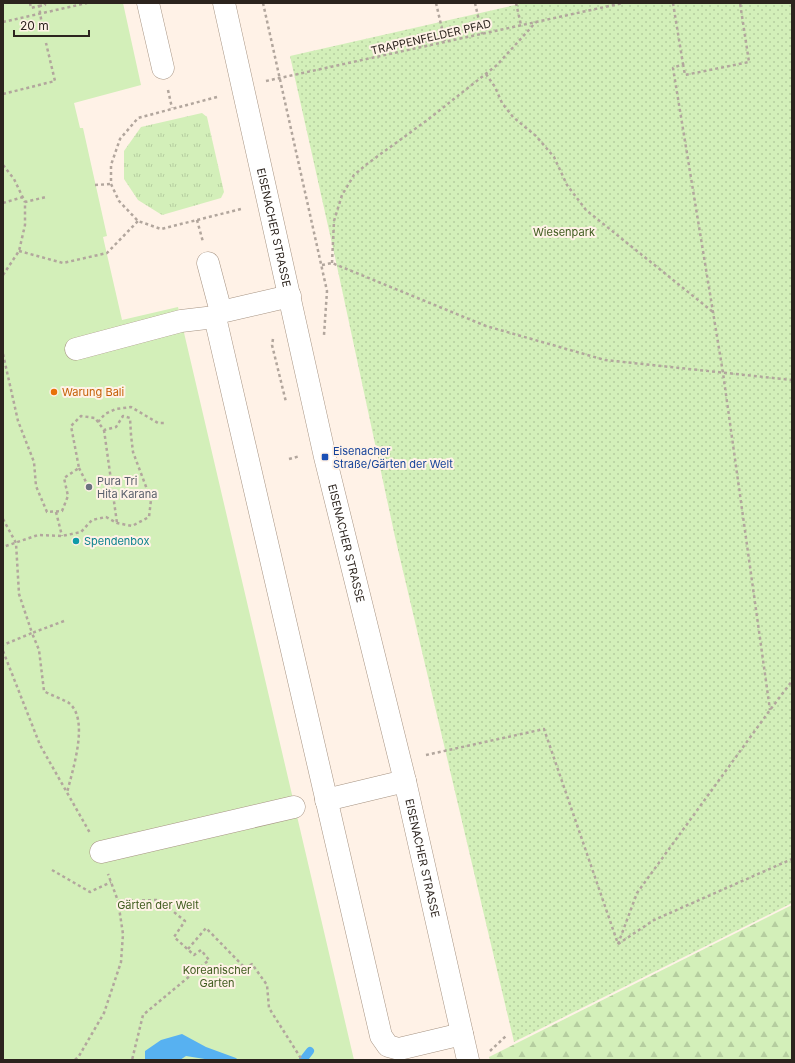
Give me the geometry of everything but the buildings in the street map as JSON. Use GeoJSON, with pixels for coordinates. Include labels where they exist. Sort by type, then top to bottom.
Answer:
{"type":"FeatureCollection","features":[{"type":"Feature","properties":{"kind":"street"},"geometry":{"type":"LineString","coordinates":[[148,3],[163,68]]}},
{"type":"Feature","properties":{"kind":"street","name":"EISENACHER STRASSE"},"geometry":{"type":"LineString","coordinates":[[224,3],[326,457],[404,781],[462,1034],[476,1058]]}},
{"type":"Feature","properties":{"kind":"street"},"geometry":{"type":"LineString","coordinates":[[208,263],[326,800],[380,1036],[388,1046],[399,1049],[462,1034]]}},
{"type":"Feature","properties":{"kind":"street"},"geometry":{"type":"LineString","coordinates":[[76,349],[181,321],[218,314],[290,296]]}},
{"type":"Feature","properties":{"kind":"street"},"geometry":{"type":"LineString","coordinates":[[326,800],[404,781]]}},
{"type":"Feature","properties":{"kind":"street"},"geometry":{"type":"LineString","coordinates":[[101,852],[294,806]]}},
{"type":"Feature","properties":{"kind":"path"},"geometry":{"type":"LineString","coordinates":[[30,3],[31,8],[45,5],[45,3]]}},
{"type":"Feature","properties":{"kind":"path"},"geometry":{"type":"LineString","coordinates":[[3,22],[87,3]]}},
{"type":"Feature","properties":{"kind":"path"},"geometry":{"type":"LineString","coordinates":[[262,3],[322,265],[332,263],[486,326],[604,360],[792,380]]}},
{"type":"Feature","properties":{"kind":"path"},"geometry":{"type":"LineString","coordinates":[[436,3],[445,42]]}},
{"type":"Feature","properties":{"kind":"path"},"geometry":{"type":"LineString","coordinates":[[475,3],[482,34]]}},
{"type":"Feature","properties":{"kind":"path"},"geometry":{"type":"LineString","coordinates":[[516,3],[521,25]]}},
{"type":"Feature","properties":{"kind":"path","name":"TRAPPENFELDER PFAD"},"geometry":{"type":"LineString","coordinates":[[243,87],[536,21],[623,3]]}},
{"type":"Feature","properties":{"kind":"path"},"geometry":{"type":"LineString","coordinates":[[673,3],[685,74],[749,62],[740,3]]}},
{"type":"Feature","properties":{"kind":"path"},"geometry":{"type":"LineString","coordinates":[[39,6],[42,25]]}},
{"type":"Feature","properties":{"kind":"path"},"geometry":{"type":"LineString","coordinates":[[332,263],[334,221],[342,195],[354,175],[497,65],[536,21]]}},
{"type":"Feature","properties":{"kind":"path"},"geometry":{"type":"LineString","coordinates":[[3,94],[54,81],[46,42]]}},
{"type":"Feature","properties":{"kind":"path"},"geometry":{"type":"LineString","coordinates":[[683,64],[673,68],[723,373],[770,710]]}},
{"type":"Feature","properties":{"kind":"path"},"geometry":{"type":"LineString","coordinates":[[486,74],[502,103],[513,117],[536,136],[554,158],[567,185],[586,210],[713,312]]}},
{"type":"Feature","properties":{"kind":"path"},"geometry":{"type":"LineString","coordinates":[[217,97],[138,118],[120,139],[111,165],[111,184],[119,201],[138,220],[161,229],[241,208]]}},
{"type":"Feature","properties":{"kind":"path"},"geometry":{"type":"LineString","coordinates":[[3,164],[14,180],[25,202],[25,225],[20,251],[3,275]]}},
{"type":"Feature","properties":{"kind":"path"},"geometry":{"type":"LineString","coordinates":[[96,184],[111,184]]}},
{"type":"Feature","properties":{"kind":"path"},"geometry":{"type":"LineString","coordinates":[[25,202],[46,197]]}},
{"type":"Feature","properties":{"kind":"path"},"geometry":{"type":"LineString","coordinates":[[3,202],[23,198]]}},
{"type":"Feature","properties":{"kind":"path"},"geometry":{"type":"LineString","coordinates":[[20,251],[63,263],[107,253],[138,220]]}},
{"type":"Feature","properties":{"kind":"path"},"geometry":{"type":"LineString","coordinates":[[3,354],[18,421],[34,462],[36,486],[47,512],[62,511],[68,496],[64,478],[79,468]]}},
{"type":"Feature","properties":{"kind":"path"},"geometry":{"type":"LineString","coordinates":[[98,422],[105,414],[116,409],[131,407],[158,424],[164,423]]}},
{"type":"Feature","properties":{"kind":"path"},"geometry":{"type":"LineString","coordinates":[[87,484],[79,468],[71,426],[81,416],[95,418],[104,430],[117,523]]}},
{"type":"Feature","properties":{"kind":"path"},"geometry":{"type":"LineString","coordinates":[[3,547],[16,544],[38,535],[62,536],[81,532],[92,520],[106,517],[117,523],[132,526],[149,517],[151,500],[134,452],[130,418],[123,416],[116,428],[104,430]]}},
{"type":"Feature","properties":{"kind":"path"},"geometry":{"type":"LineString","coordinates":[[56,512],[62,536]]}},
{"type":"Feature","properties":{"kind":"path"},"geometry":{"type":"LineString","coordinates":[[4,521],[16,544],[19,594],[39,650],[44,691],[69,703],[76,712],[79,728],[78,746],[67,793]]}},
{"type":"Feature","properties":{"kind":"path"},"geometry":{"type":"LineString","coordinates":[[3,645],[64,621]]}},
{"type":"Feature","properties":{"kind":"path"},"geometry":{"type":"LineString","coordinates":[[618,944],[637,893],[792,681]]}},
{"type":"Feature","properties":{"kind":"path"},"geometry":{"type":"LineString","coordinates":[[426,755],[544,729],[618,944]]}},
{"type":"Feature","properties":{"kind":"path"},"geometry":{"type":"LineString","coordinates":[[618,944],[654,920],[792,859]]}},
{"type":"Feature","properties":{"kind":"path"},"geometry":{"type":"LineString","coordinates":[[52,870],[90,892],[111,882]]}},
{"type":"Feature","properties":{"kind":"path"},"geometry":{"type":"LineString","coordinates":[[118,901],[157,900],[164,904],[185,921],[174,937],[194,955],[201,950],[209,960],[143,1016],[132,1060]]}},
{"type":"Feature","properties":{"kind":"path"},"geometry":{"type":"LineString","coordinates":[[188,948],[206,928],[246,969],[252,964],[267,984],[269,1008],[302,1060]]}},
{"type":"Feature","properties":{"kind":"path"},"geometry":{"type":"LineString","coordinates":[[476,1058],[506,1036]]}},
{"type":"Feature","properties":{"kind":"green space","name":"Gärten der Welt"},"geometry":{"type":"Polygon","coordinates":[[[3,3],[123,3],[141,85],[74,103],[80,128],[83,128],[107,236],[103,237],[122,320],[178,307],[354,1060],[3,1060],[3,3]]]}},
{"type":"Feature","properties":{"kind":"green space","name":"Wiesenpark"},"geometry":{"type":"Polygon","coordinates":[[[524,3],[792,3],[792,903],[514,1042],[395,537],[290,56],[524,3]]]}},
{"type":"Feature","properties":{"kind":"green space"},"geometry":{"type":"Polygon","coordinates":[[[202,113],[207,117],[224,192],[221,198],[162,215],[138,200],[124,179],[124,151],[141,127],[202,113]]]}},
{"type":"Feature","properties":{"kind":"green space"},"geometry":{"type":"Polygon","coordinates":[[[792,905],[792,1060],[490,1060],[489,1057],[792,905]]]}},
{"type":"Feature","properties":{"kind":"water"},"geometry":{"type":"Polygon","coordinates":[[[182,1034],[206,1047],[238,1060],[211,1060],[186,1056],[180,1060],[145,1060],[145,1051],[161,1040],[182,1034]]]}},
{"type":"Feature","properties":{"kind":"waterway"},"geometry":{"type":"LineString","coordinates":[[303,1060],[310,1051]]}},
{"type":"Feature","properties":{"kind":"place","name":"Warung Bali"},"geometry":{"type":"Point","coordinates":[54,392]}},
{"type":"Feature","properties":{"kind":"place","name":"Eisenacher Straße/Gärten der Welt"},"geometry":{"type":"Point","coordinates":[325,457]}},
{"type":"Feature","properties":{"kind":"place","name":"Pura Tri Hita Karana"},"geometry":{"type":"Point","coordinates":[89,487]}},
{"type":"Feature","properties":{"kind":"place","name":"Spendenbox"},"geometry":{"type":"Point","coordinates":[76,541]}},
{"type":"Feature","properties":{"kind":"park label","name":"Koreanischer Garten"},"geometry":{"type":"Point","coordinates":[217,976]}}]}
